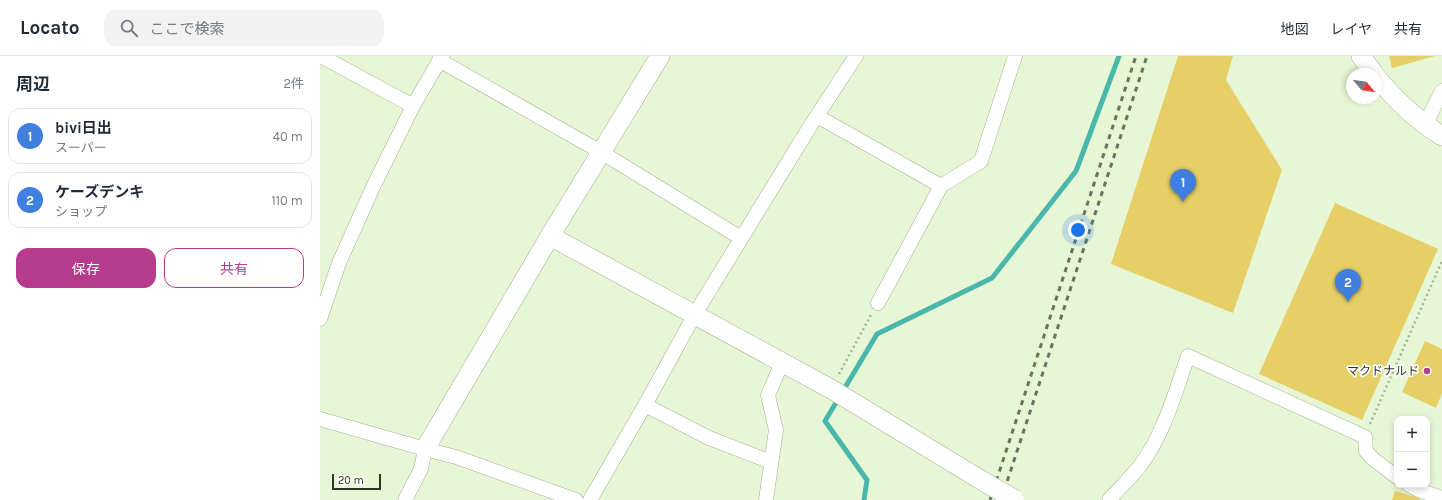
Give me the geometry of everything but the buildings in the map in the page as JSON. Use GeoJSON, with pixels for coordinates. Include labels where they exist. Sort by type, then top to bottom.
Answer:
{"type":"FeatureCollection","features":[{"type":"Feature","properties":{"kind":"street"},"geometry":{"type":"LineString","coordinates":[[321,56],[413,106]]}},
{"type":"Feature","properties":{"kind":"street"},"geometry":{"type":"LineString","coordinates":[[405,500],[421,469],[425,449],[550,236],[660,56]]}},
{"type":"Feature","properties":{"kind":"street"},"geometry":{"type":"LineString","coordinates":[[590,500],[695,314],[816,116],[856,56]]}},
{"type":"Feature","properties":{"kind":"street"},"geometry":{"type":"LineString","coordinates":[[878,303],[941,186],[981,162],[1015,56]]}},
{"type":"Feature","properties":{"kind":"street"},"geometry":{"type":"LineString","coordinates":[[1361,56],[1370,68]]}},
{"type":"Feature","properties":{"kind":"street"},"geometry":{"type":"LineString","coordinates":[[320,319],[339,264],[373,187],[413,106],[440,58],[601,152],[742,238]]}},
{"type":"Feature","properties":{"kind":"street"},"geometry":{"type":"LineString","coordinates":[[1382,84],[1404,109],[1442,136]]}},
{"type":"Feature","properties":{"kind":"street"},"geometry":{"type":"LineString","coordinates":[[1425,125],[1442,91]]}},
{"type":"Feature","properties":{"kind":"street"},"geometry":{"type":"LineString","coordinates":[[816,116],[941,186]]}},
{"type":"Feature","properties":{"kind":"street"},"geometry":{"type":"LineString","coordinates":[[550,236],[831,389],[1015,499]]}},
{"type":"Feature","properties":{"kind":"street"},"geometry":{"type":"LineString","coordinates":[[1109,500],[1141,465],[1156,439],[1171,407],[1188,356],[1365,437],[1366,451],[1373,459],[1394,475]]}},
{"type":"Feature","properties":{"kind":"street"},"geometry":{"type":"LineString","coordinates":[[766,500],[776,430],[768,395],[782,363]]}},
{"type":"Feature","properties":{"kind":"street"},"geometry":{"type":"LineString","coordinates":[[645,405],[708,438],[771,462]]}},
{"type":"Feature","properties":{"kind":"street"},"geometry":{"type":"LineString","coordinates":[[320,419],[456,457],[576,500]]}},
{"type":"Feature","properties":{"kind":"street"},"geometry":{"type":"LineString","coordinates":[[1415,488],[1442,498]]}},
{"type":"Feature","properties":{"kind":"path"},"geometry":{"type":"LineString","coordinates":[[1365,437],[1442,261]]}},
{"type":"Feature","properties":{"kind":"path"},"geometry":{"type":"LineString","coordinates":[[831,389],[878,303]]}},
{"type":"Feature","properties":{"kind":"waterway"},"geometry":{"type":"LineString","coordinates":[[864,500],[867,480],[825,421],[877,334],[992,278],[1076,171],[1119,56]]}},
{"type":"Feature","properties":{"kind":"railway"},"geometry":{"type":"LineString","coordinates":[[990,500],[1136,56]]}},
{"type":"Feature","properties":{"kind":"railway"},"geometry":{"type":"LineString","coordinates":[[1001,500],[1147,56]]}},
{"type":"Feature","properties":{"kind":"place","name":"bivi日出"},"geometry":{"type":"Point","coordinates":[1183,202]}},
{"type":"Feature","properties":{"kind":"place","name":"ケーズデンキ"},"geometry":{"type":"Point","coordinates":[1348,302]}},
{"type":"Feature","properties":{"kind":"place","name":"マクドナルド"},"geometry":{"type":"Point","coordinates":[1427,371]}}]}
